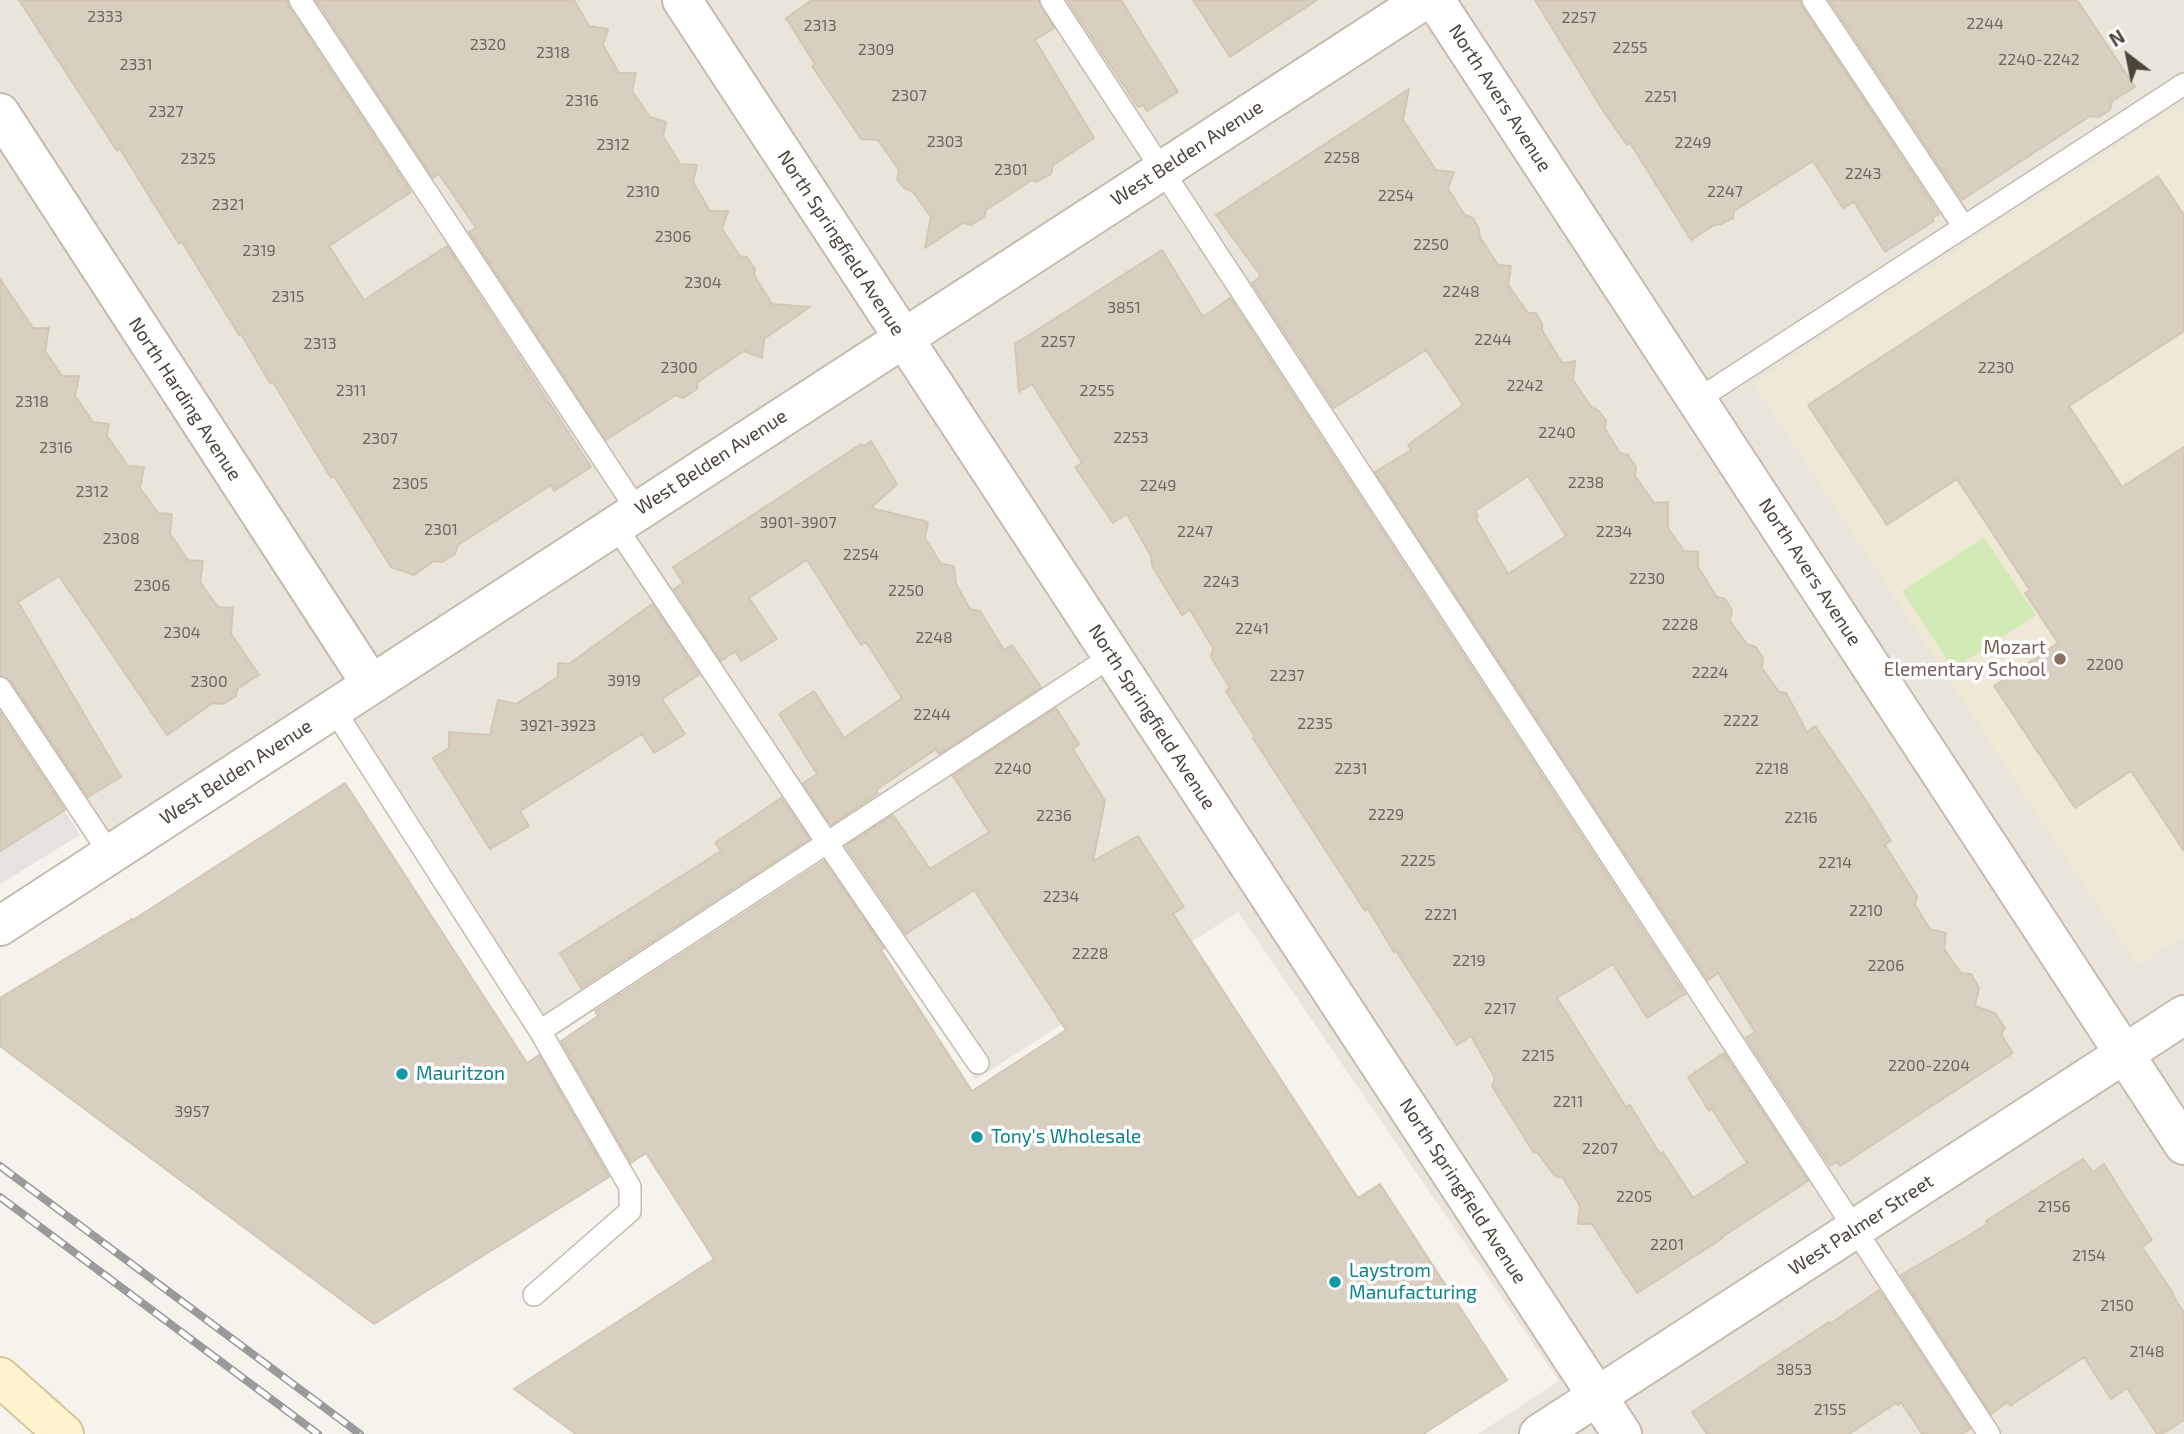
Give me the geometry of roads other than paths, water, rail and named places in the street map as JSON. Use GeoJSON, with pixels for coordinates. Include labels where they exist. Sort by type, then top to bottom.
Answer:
{"type":"FeatureCollection","features":[{"type":"Feature","properties":{"kind":"main road"},"geometry":{"type":"LineString","coordinates":[[0,1377],[64,1434]]}},
{"type":"Feature","properties":{"kind":"street","name":"North Springfield Avenue"},"geometry":{"type":"LineString","coordinates":[[682,0],[1622,1434]]}},
{"type":"Feature","properties":{"kind":"street","name":"West Belden Avenue"},"geometry":{"type":"LineString","coordinates":[[0,926],[1424,0]]}},
{"type":"Feature","properties":{"kind":"street","name":"North Avers Avenue"},"geometry":{"type":"LineString","coordinates":[[1435,0],[2184,1145]]}},
{"type":"Feature","properties":{"kind":"street","name":"North Harding Avenue"},"geometry":{"type":"LineString","coordinates":[[0,113],[371,684]]}},
{"type":"Feature","properties":{"kind":"street","name":"West Palmer Street"},"geometry":{"type":"LineString","coordinates":[[1539,1434],[2184,1015]]}},
{"type":"Feature","properties":{"kind":"lane"},"geometry":{"type":"LineString","coordinates":[[300,0],[626,517],[828,844],[978,1063]]}},
{"type":"Feature","properties":{"kind":"lane"},"geometry":{"type":"LineString","coordinates":[[1051,0],[1989,1434]]}},
{"type":"Feature","properties":{"kind":"lane"},"geometry":{"type":"LineString","coordinates":[[1813,0],[1964,227]]}},
{"type":"Feature","properties":{"kind":"lane"},"geometry":{"type":"LineString","coordinates":[[1697,400],[2184,84]]}},
{"type":"Feature","properties":{"kind":"lane"},"geometry":{"type":"LineString","coordinates":[[540,1031],[1112,656]]}},
{"type":"Feature","properties":{"kind":"lane"},"geometry":{"type":"LineString","coordinates":[[0,688],[110,854]]}},
{"type":"Feature","properties":{"kind":"lane"},"geometry":{"type":"LineString","coordinates":[[333,709],[540,1031],[629,1187],[630,1211],[534,1295]]}},
{"type":"Feature","properties":{"kind":"railway"},"geometry":{"type":"LineString","coordinates":[[0,1166],[360,1434]]}},
{"type":"Feature","properties":{"kind":"railway"},"geometry":{"type":"LineString","coordinates":[[0,1197],[318,1434]]}},
{"type":"Feature","properties":{"kind":"place","name":"Mozart Elementary School"},"geometry":{"type":"Point","coordinates":[2060,659]}},
{"type":"Feature","properties":{"kind":"place","name":"Mauritzon"},"geometry":{"type":"Point","coordinates":[402,1074]}},
{"type":"Feature","properties":{"kind":"place","name":"Tony's Wholesale"},"geometry":{"type":"Point","coordinates":[977,1137]}},
{"type":"Feature","properties":{"kind":"place","name":"Laystrom Manufacturing"},"geometry":{"type":"Point","coordinates":[1335,1282]}}]}
